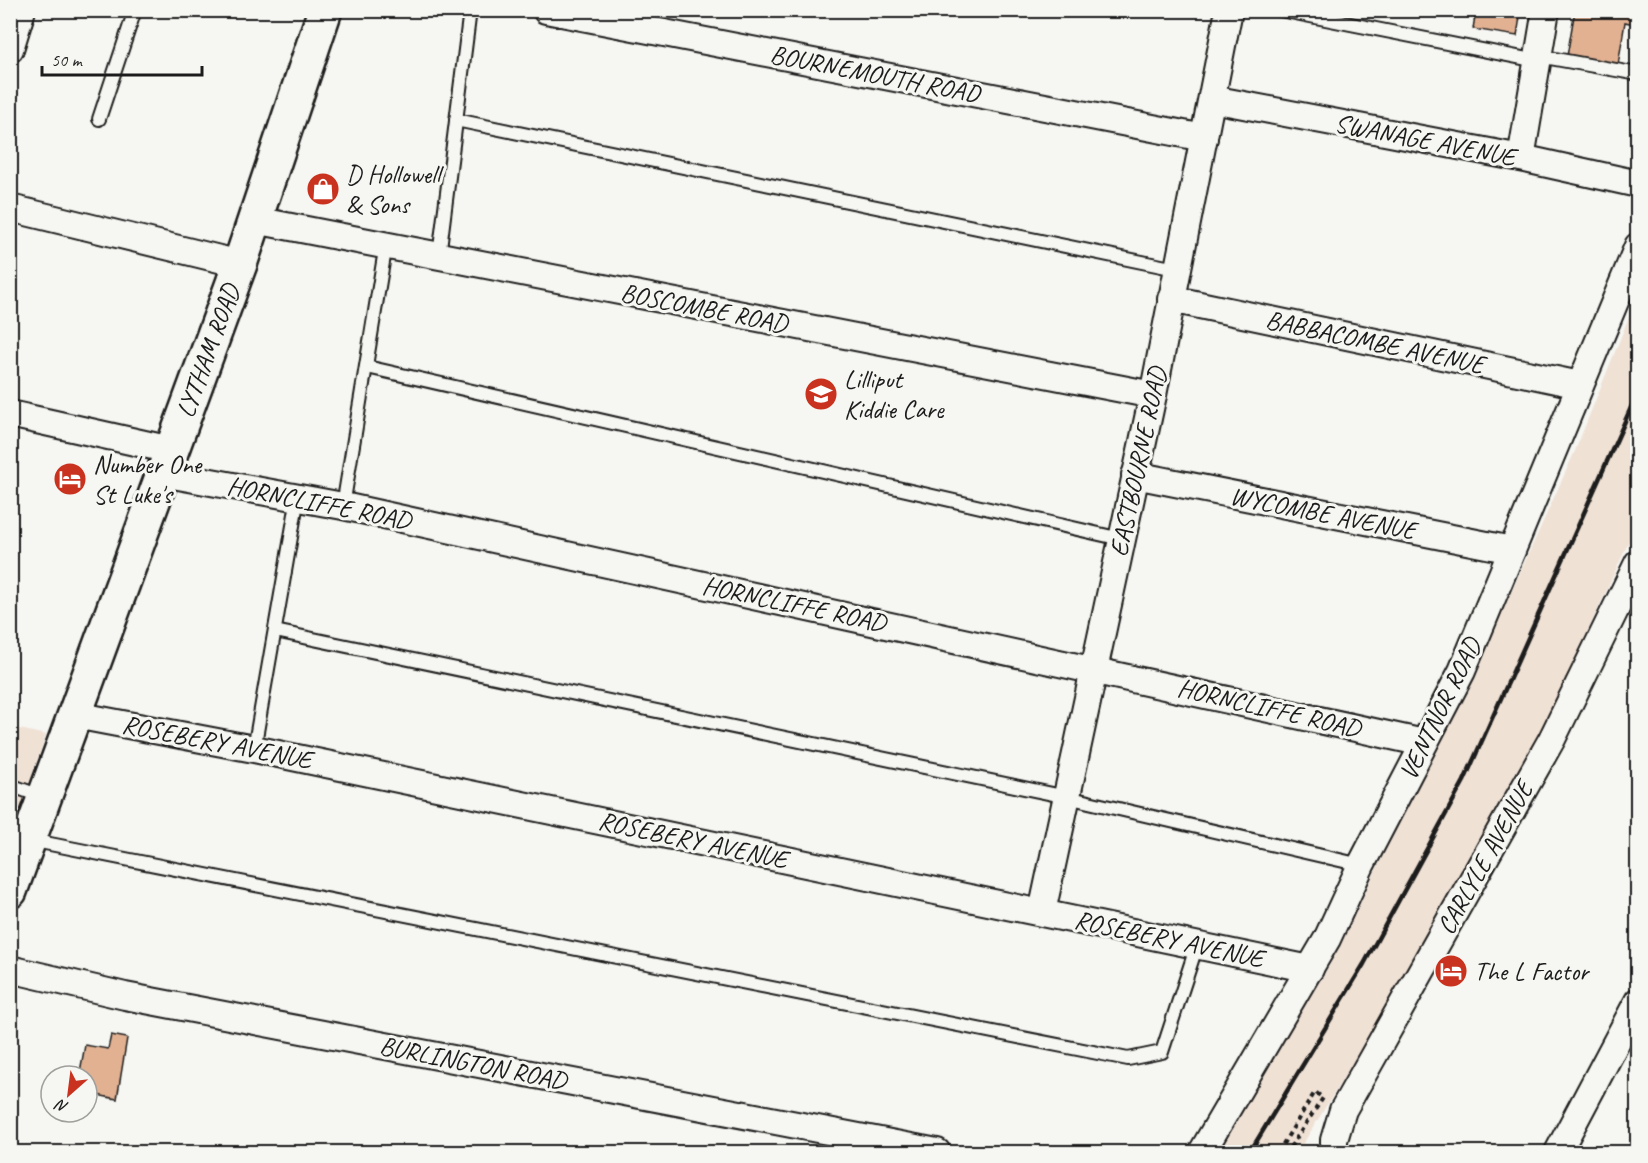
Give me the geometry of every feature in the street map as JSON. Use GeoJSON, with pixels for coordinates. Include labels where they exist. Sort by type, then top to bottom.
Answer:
{"type":"FeatureCollection","features":[{"type":"Feature","properties":{"kind":"main road","name":"LYTHAM ROAD"},"geometry":{"type":"LineString","coordinates":[[10,891],[240,264],[325,10]]}},
{"type":"Feature","properties":{"kind":"street"},"geometry":{"type":"LineString","coordinates":[[10,49],[22,10]]}},
{"type":"Feature","properties":{"kind":"street","name":"BOURNEMOUTH ROAD"},"geometry":{"type":"LineString","coordinates":[[546,10],[1204,138]]}},
{"type":"Feature","properties":{"kind":"street","name":"EASTBOURNE ROAD"},"geometry":{"type":"LineString","coordinates":[[1042,912],[1153,396],[1176,269],[1229,10]]}},
{"type":"Feature","properties":{"kind":"street"},"geometry":{"type":"LineString","coordinates":[[1521,159],[1546,10]]}},
{"type":"Feature","properties":{"kind":"street","name":"SWANAGE AVENUE"},"geometry":{"type":"LineString","coordinates":[[1212,99],[1638,184]]}},
{"type":"Feature","properties":{"kind":"street"},"geometry":{"type":"LineString","coordinates":[[10,208],[240,264]]}},
{"type":"Feature","properties":{"kind":"street","name":"BOSCOMBE ROAD"},"geometry":{"type":"LineString","coordinates":[[255,220],[1153,396]]}},
{"type":"Feature","properties":{"kind":"street","name":"VENTNOR ROAD"},"geometry":{"type":"LineString","coordinates":[[1202,1152],[1327,939],[1361,865],[1462,671],[1638,246]]}},
{"type":"Feature","properties":{"kind":"street","name":"BABBACOMBE AVENUE"},"geometry":{"type":"LineString","coordinates":[[1171,299],[1580,385]]}},
{"type":"Feature","properties":{"kind":"street","name":"HORNCLIFFE ROAD"},"geometry":{"type":"LineString","coordinates":[[10,414],[167,462],[298,497],[1424,743]]}},
{"type":"Feature","properties":{"kind":"street","name":"WYCOMBE AVENUE"},"geometry":{"type":"LineString","coordinates":[[1135,475],[1512,550]]}},
{"type":"Feature","properties":{"kind":"street","name":"CARLYLE AVENUE"},"geometry":{"type":"LineString","coordinates":[[1334,1152],[1334,1140],[1343,1110],[1552,739],[1638,563]]}},
{"type":"Feature","properties":{"kind":"street","name":"ROSEBERY AVENUE"},"geometry":{"type":"LineString","coordinates":[[75,715],[254,749],[1310,969]]}},
{"type":"Feature","properties":{"kind":"street","name":"BURLINGTON ROAD"},"geometry":{"type":"LineString","coordinates":[[10,969],[125,996],[937,1152]]}},
{"type":"Feature","properties":{"kind":"street"},"geometry":{"type":"LineString","coordinates":[[1558,1152],[1638,1001]]}},
{"type":"Feature","properties":{"kind":"lane"},"geometry":{"type":"LineString","coordinates":[[99,119],[135,10]]}},
{"type":"Feature","properties":{"kind":"lane"},"geometry":{"type":"LineString","coordinates":[[439,256],[470,10]]}},
{"type":"Feature","properties":{"kind":"lane"},"geometry":{"type":"LineString","coordinates":[[1280,10],[1538,59],[1638,74]]}},
{"type":"Feature","properties":{"kind":"lane"},"geometry":{"type":"LineString","coordinates":[[456,120],[1176,269]]}},
{"type":"Feature","properties":{"kind":"lane"},"geometry":{"type":"LineString","coordinates":[[343,506],[386,244]]}},
{"type":"Feature","properties":{"kind":"lane"},"geometry":{"type":"LineString","coordinates":[[367,367],[1121,539]]}},
{"type":"Feature","properties":{"kind":"lane"},"geometry":{"type":"LineString","coordinates":[[254,749],[298,497]]}},
{"type":"Feature","properties":{"kind":"lane"},"geometry":{"type":"LineString","coordinates":[[275,631],[1067,797],[1361,865]]}},
{"type":"Feature","properties":{"kind":"lane"},"geometry":{"type":"LineString","coordinates":[[10,785],[45,798]]}},
{"type":"Feature","properties":{"kind":"lane"},"geometry":{"type":"LineString","coordinates":[[28,840],[1128,1059],[1162,1052],[1197,945]]}},
{"type":"Feature","properties":{"kind":"path"},"geometry":{"type":"LineString","coordinates":[[1278,1152],[1315,1092],[1323,1098],[1287,1152]]}},
{"type":"Feature","properties":{"kind":"shaded area"},"geometry":{"type":"Polygon","coordinates":[[[1637,297],[1637,524],[1549,716],[1399,988],[1298,1152],[1212,1152],[1329,966],[1504,608],[1575,451],[1637,297]]]}},
{"type":"Feature","properties":{"kind":"shaded area"},"geometry":{"type":"Polygon","coordinates":[[[11,727],[46,735],[11,836],[11,727]]]}},
{"type":"Feature","properties":{"kind":"building"},"geometry":{"type":"Polygon","coordinates":[[[1476,10],[1521,10],[1517,36],[1473,29],[1476,10]]]}},
{"type":"Feature","properties":{"kind":"building"},"geometry":{"type":"Polygon","coordinates":[[[1575,10],[1638,10],[1638,25],[1625,22],[1618,65],[1567,56],[1575,10]]]}},
{"type":"Feature","properties":{"kind":"building"},"geometry":{"type":"Polygon","coordinates":[[[111,1035],[127,1038],[117,1099],[99,1095],[99,1064],[81,1064],[85,1045],[108,1049],[111,1035]]]}},
{"type":"Feature","properties":{"kind":"railway"},"geometry":{"type":"LineString","coordinates":[[1250,1152],[1364,964],[1464,781],[1638,392]]}},
{"type":"Feature","properties":{"kind":"place","name":"D Hollowell & Sons"},"geometry":{"type":"Point","coordinates":[323,189]}},
{"type":"Feature","properties":{"kind":"place","name":"Lilliput Kiddie Care"},"geometry":{"type":"Point","coordinates":[821,394]}},
{"type":"Feature","properties":{"kind":"place","name":"Number One St Luke's"},"geometry":{"type":"Point","coordinates":[70,479]}},
{"type":"Feature","properties":{"kind":"place","name":"The L Factor"},"geometry":{"type":"Point","coordinates":[1451,971]}}]}
